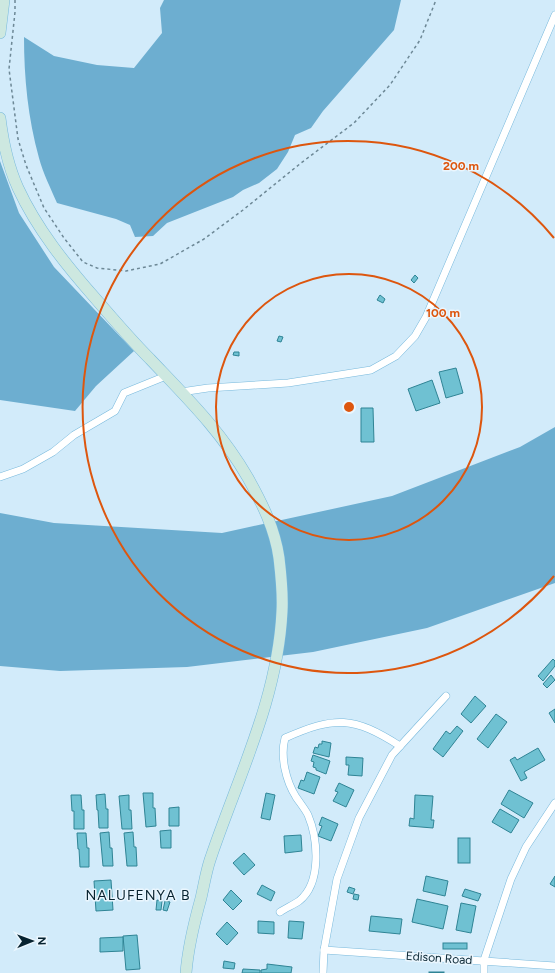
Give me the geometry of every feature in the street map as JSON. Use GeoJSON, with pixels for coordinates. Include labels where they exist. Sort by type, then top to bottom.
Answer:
{"type":"FeatureCollection","features":[{"type":"Feature","properties":{"kind":"main road"},"geometry":{"type":"LineString","coordinates":[[0,33],[4,0]]}},
{"type":"Feature","properties":{"kind":"main road"},"geometry":{"type":"LineString","coordinates":[[0,118],[7,159],[18,188],[39,225],[55,249],[78,278],[149,359],[214,427],[240,465],[258,497],[271,524],[278,555],[282,610],[279,641],[264,711],[210,862],[188,952],[186,973]]}},
{"type":"Feature","properties":{"kind":"street"},"geometry":{"type":"LineString","coordinates":[[182,392],[208,388],[288,383],[332,377],[371,370],[396,356],[415,336],[426,317],[555,15]]}},
{"type":"Feature","properties":{"kind":"street"},"geometry":{"type":"LineString","coordinates":[[0,477],[23,469],[53,452],[74,435],[115,411],[124,393],[166,376]]}},
{"type":"Feature","properties":{"kind":"street"},"geometry":{"type":"LineString","coordinates":[[323,973],[324,950],[337,879],[359,818],[392,755],[446,696]]}},
{"type":"Feature","properties":{"kind":"street"},"geometry":{"type":"LineString","coordinates":[[280,912],[300,900],[312,883],[316,861],[314,838],[308,814],[295,796],[283,760],[283,746],[285,738],[324,724],[343,722],[363,725],[400,746]]}},
{"type":"Feature","properties":{"kind":"street"},"geometry":{"type":"LineString","coordinates":[[484,973],[484,960],[511,880],[526,847],[555,803]]}},
{"type":"Feature","properties":{"kind":"street","name":"Edison Road"},"geometry":{"type":"LineString","coordinates":[[324,950],[555,966]]}},
{"type":"Feature","properties":{"kind":"path"},"geometry":{"type":"LineString","coordinates":[[15,0],[9,69],[18,139],[26,165],[44,208],[64,238],[83,262],[97,268],[126,271],[160,264],[204,238],[243,210],[300,163],[354,123],[390,85],[420,40],[436,0]]}},
{"type":"Feature","properties":{"kind":"water"},"geometry":{"type":"Polygon","coordinates":[[[164,0],[401,0],[394,30],[323,111],[311,128],[295,135],[288,152],[277,169],[259,183],[243,190],[233,197],[167,223],[153,236],[135,237],[130,225],[116,219],[57,203],[41,164],[29,113],[24,37],[54,56],[97,65],[134,68],[162,33],[160,8],[164,0]]]}},
{"type":"Feature","properties":{"kind":"water"},"geometry":{"type":"Polygon","coordinates":[[[0,161],[19,213],[54,267],[134,351],[96,386],[75,411],[0,400],[0,161]]]}},
{"type":"Feature","properties":{"kind":"water"},"geometry":{"type":"Polygon","coordinates":[[[555,427],[555,583],[427,628],[313,652],[187,667],[60,671],[0,666],[0,513],[54,523],[222,533],[392,496],[520,447],[555,427]]]}},
{"type":"Feature","properties":{"kind":"building"},"geometry":{"type":"Polygon","coordinates":[[[415,275],[418,278],[414,283],[411,280],[415,275]]]}},
{"type":"Feature","properties":{"kind":"building"},"geometry":{"type":"Polygon","coordinates":[[[380,295],[385,299],[383,303],[377,300],[380,295]]]}},
{"type":"Feature","properties":{"kind":"building"},"geometry":{"type":"Polygon","coordinates":[[[279,336],[283,337],[281,342],[277,341],[279,336]]]}},
{"type":"Feature","properties":{"kind":"building"},"geometry":{"type":"Polygon","coordinates":[[[234,352],[239,352],[239,356],[233,355],[234,352]]]}},
{"type":"Feature","properties":{"kind":"building"},"geometry":{"type":"Polygon","coordinates":[[[456,368],[463,393],[446,398],[439,372],[456,368]]]}},
{"type":"Feature","properties":{"kind":"building"},"geometry":{"type":"Polygon","coordinates":[[[432,380],[440,403],[416,411],[408,389],[432,380]]]}},
{"type":"Feature","properties":{"kind":"building"},"geometry":{"type":"Polygon","coordinates":[[[361,408],[373,408],[374,442],[361,442],[361,408]]]}},
{"type":"Feature","properties":{"kind":"building"},"geometry":{"type":"Polygon","coordinates":[[[553,659],[555,661],[555,666],[543,681],[538,676],[553,659]]]}},
{"type":"Feature","properties":{"kind":"building"},"geometry":{"type":"Polygon","coordinates":[[[551,675],[555,680],[547,688],[543,684],[551,675]]]}},
{"type":"Feature","properties":{"kind":"building"},"geometry":{"type":"Polygon","coordinates":[[[475,696],[486,706],[471,723],[461,714],[475,696]]]}},
{"type":"Feature","properties":{"kind":"building"},"geometry":{"type":"Polygon","coordinates":[[[555,709],[555,723],[549,713],[555,709]]]}},
{"type":"Feature","properties":{"kind":"building"},"geometry":{"type":"Polygon","coordinates":[[[496,714],[507,722],[488,748],[477,739],[496,714]]]}},
{"type":"Feature","properties":{"kind":"building"},"geometry":{"type":"Polygon","coordinates":[[[457,726],[463,731],[443,757],[433,749],[446,731],[450,734],[457,726]]]}},
{"type":"Feature","properties":{"kind":"building"},"geometry":{"type":"Polygon","coordinates":[[[322,741],[331,743],[329,757],[313,753],[315,747],[318,748],[319,744],[322,744],[322,741]]]}},
{"type":"Feature","properties":{"kind":"building"},"geometry":{"type":"Polygon","coordinates":[[[538,748],[545,760],[524,772],[527,778],[521,781],[510,760],[515,757],[517,760],[538,748]]]}},
{"type":"Feature","properties":{"kind":"building"},"geometry":{"type":"Polygon","coordinates":[[[313,755],[330,761],[326,774],[316,770],[316,768],[313,767],[314,762],[311,761],[313,755]]]}},
{"type":"Feature","properties":{"kind":"building"},"geometry":{"type":"Polygon","coordinates":[[[346,757],[363,758],[362,776],[348,775],[349,765],[346,765],[346,757]]]}},
{"type":"Feature","properties":{"kind":"building"},"geometry":{"type":"Polygon","coordinates":[[[307,772],[320,777],[314,794],[298,788],[301,780],[304,781],[307,772]]]}},
{"type":"Feature","properties":{"kind":"building"},"geometry":{"type":"Polygon","coordinates":[[[339,783],[354,790],[346,807],[333,801],[338,792],[335,791],[339,783]]]}},
{"type":"Feature","properties":{"kind":"building"},"geometry":{"type":"Polygon","coordinates":[[[509,790],[533,803],[524,818],[501,804],[509,790]]]}},
{"type":"Feature","properties":{"kind":"building"},"geometry":{"type":"Polygon","coordinates":[[[143,793],[153,793],[153,808],[155,808],[156,826],[146,827],[143,793]]]}},
{"type":"Feature","properties":{"kind":"building"},"geometry":{"type":"Polygon","coordinates":[[[266,793],[275,795],[270,820],[261,818],[266,793]]]}},
{"type":"Feature","properties":{"kind":"building"},"geometry":{"type":"Polygon","coordinates":[[[105,794],[106,809],[108,809],[108,828],[99,828],[96,795],[105,794]]]}},
{"type":"Feature","properties":{"kind":"building"},"geometry":{"type":"Polygon","coordinates":[[[71,795],[81,795],[82,810],[84,810],[84,829],[74,829],[74,811],[72,811],[71,795]]]}},
{"type":"Feature","properties":{"kind":"building"},"geometry":{"type":"Polygon","coordinates":[[[129,795],[129,810],[131,810],[132,829],[122,829],[119,796],[129,795]]]}},
{"type":"Feature","properties":{"kind":"building"},"geometry":{"type":"Polygon","coordinates":[[[415,795],[433,796],[431,820],[434,820],[433,828],[409,826],[410,818],[414,819],[415,795]]]}},
{"type":"Feature","properties":{"kind":"building"},"geometry":{"type":"Polygon","coordinates":[[[179,807],[179,826],[169,826],[169,808],[179,807]]]}},
{"type":"Feature","properties":{"kind":"building"},"geometry":{"type":"Polygon","coordinates":[[[500,809],[519,820],[511,833],[492,822],[500,809]]]}},
{"type":"Feature","properties":{"kind":"building"},"geometry":{"type":"Polygon","coordinates":[[[322,817],[338,824],[331,841],[318,836],[322,826],[319,825],[322,817]]]}},
{"type":"Feature","properties":{"kind":"building"},"geometry":{"type":"Polygon","coordinates":[[[171,830],[171,848],[161,848],[160,831],[171,830]]]}},
{"type":"Feature","properties":{"kind":"building"},"geometry":{"type":"Polygon","coordinates":[[[109,832],[113,866],[103,866],[100,833],[109,832]]]}},
{"type":"Feature","properties":{"kind":"building"},"geometry":{"type":"Polygon","coordinates":[[[133,832],[134,847],[136,847],[137,866],[127,866],[124,833],[133,832]]]}},
{"type":"Feature","properties":{"kind":"building"},"geometry":{"type":"Polygon","coordinates":[[[77,833],[86,833],[87,848],[89,848],[89,867],[80,867],[77,833]]]}},
{"type":"Feature","properties":{"kind":"building"},"geometry":{"type":"Polygon","coordinates":[[[301,835],[302,851],[285,853],[284,836],[301,835]]]}},
{"type":"Feature","properties":{"kind":"building"},"geometry":{"type":"Polygon","coordinates":[[[458,838],[470,838],[470,863],[458,863],[458,838]]]}},
{"type":"Feature","properties":{"kind":"building"},"geometry":{"type":"Polygon","coordinates":[[[244,853],[255,865],[244,875],[233,863],[244,853]]]}},
{"type":"Feature","properties":{"kind":"building"},"geometry":{"type":"Polygon","coordinates":[[[426,876],[448,881],[445,896],[423,891],[426,876]]]}},
{"type":"Feature","properties":{"kind":"building"},"geometry":{"type":"Polygon","coordinates":[[[555,876],[555,887],[550,884],[555,876]]]}},
{"type":"Feature","properties":{"kind":"building"},"geometry":{"type":"Polygon","coordinates":[[[111,880],[113,910],[96,911],[94,881],[111,880]]]}},
{"type":"Feature","properties":{"kind":"building"},"geometry":{"type":"Polygon","coordinates":[[[262,885],[275,892],[271,901],[257,894],[262,885]]]}},
{"type":"Feature","properties":{"kind":"building"},"geometry":{"type":"Polygon","coordinates":[[[349,887],[355,889],[353,894],[347,892],[349,887]]]}},
{"type":"Feature","properties":{"kind":"building"},"geometry":{"type":"Polygon","coordinates":[[[465,889],[481,894],[478,901],[462,896],[465,889]]]}},
{"type":"Feature","properties":{"kind":"building"},"geometry":{"type":"Polygon","coordinates":[[[231,890],[242,901],[233,910],[223,900],[231,890]]]}},
{"type":"Feature","properties":{"kind":"building"},"geometry":{"type":"Polygon","coordinates":[[[354,894],[359,895],[358,900],[353,899],[354,894]]]}},
{"type":"Feature","properties":{"kind":"building"},"geometry":{"type":"Polygon","coordinates":[[[417,899],[448,906],[443,929],[412,922],[417,899]]]}},
{"type":"Feature","properties":{"kind":"building"},"geometry":{"type":"Polygon","coordinates":[[[157,900],[162,901],[161,910],[156,910],[157,900]]]}},
{"type":"Feature","properties":{"kind":"building"},"geometry":{"type":"Polygon","coordinates":[[[165,901],[170,902],[167,911],[163,910],[165,901]]]}},
{"type":"Feature","properties":{"kind":"building"},"geometry":{"type":"Polygon","coordinates":[[[461,903],[476,906],[471,933],[456,930],[461,903]]]}},
{"type":"Feature","properties":{"kind":"building"},"geometry":{"type":"Polygon","coordinates":[[[371,916],[402,919],[400,934],[369,931],[371,916]]]}},
{"type":"Feature","properties":{"kind":"building"},"geometry":{"type":"Polygon","coordinates":[[[258,921],[274,922],[274,934],[258,933],[258,921]]]}},
{"type":"Feature","properties":{"kind":"building"},"geometry":{"type":"Polygon","coordinates":[[[289,921],[304,922],[302,939],[288,938],[289,921]]]}},
{"type":"Feature","properties":{"kind":"building"},"geometry":{"type":"Polygon","coordinates":[[[227,922],[238,933],[227,945],[216,934],[227,922]]]}},
{"type":"Feature","properties":{"kind":"building"},"geometry":{"type":"Polygon","coordinates":[[[137,935],[140,969],[126,970],[123,936],[137,935]]]}},
{"type":"Feature","properties":{"kind":"building"},"geometry":{"type":"Polygon","coordinates":[[[123,937],[123,951],[100,952],[100,938],[123,937]]]}},
{"type":"Feature","properties":{"kind":"building"},"geometry":{"type":"Polygon","coordinates":[[[443,943],[467,943],[467,949],[443,949],[443,943]]]}},
{"type":"Feature","properties":{"kind":"building"},"geometry":{"type":"Polygon","coordinates":[[[224,961],[235,963],[234,969],[223,968],[224,961]]]}},
{"type":"Feature","properties":{"kind":"building"},"geometry":{"type":"Polygon","coordinates":[[[267,964],[292,967],[291,973],[261,973],[261,970],[267,969],[267,964]]]}},
{"type":"Feature","properties":{"kind":"building"},"geometry":{"type":"Polygon","coordinates":[[[243,969],[260,970],[260,973],[242,973],[243,969]]]}},
{"type":"Feature","properties":{"kind":"building"},"geometry":{"type":"Polygon","coordinates":[[[444,972],[444,973],[429,973],[444,972]]]}},
{"type":"Feature","properties":{"kind":"district","name":"NALUFENYA B"},"geometry":{"type":"Point","coordinates":[138,895]}}]}
